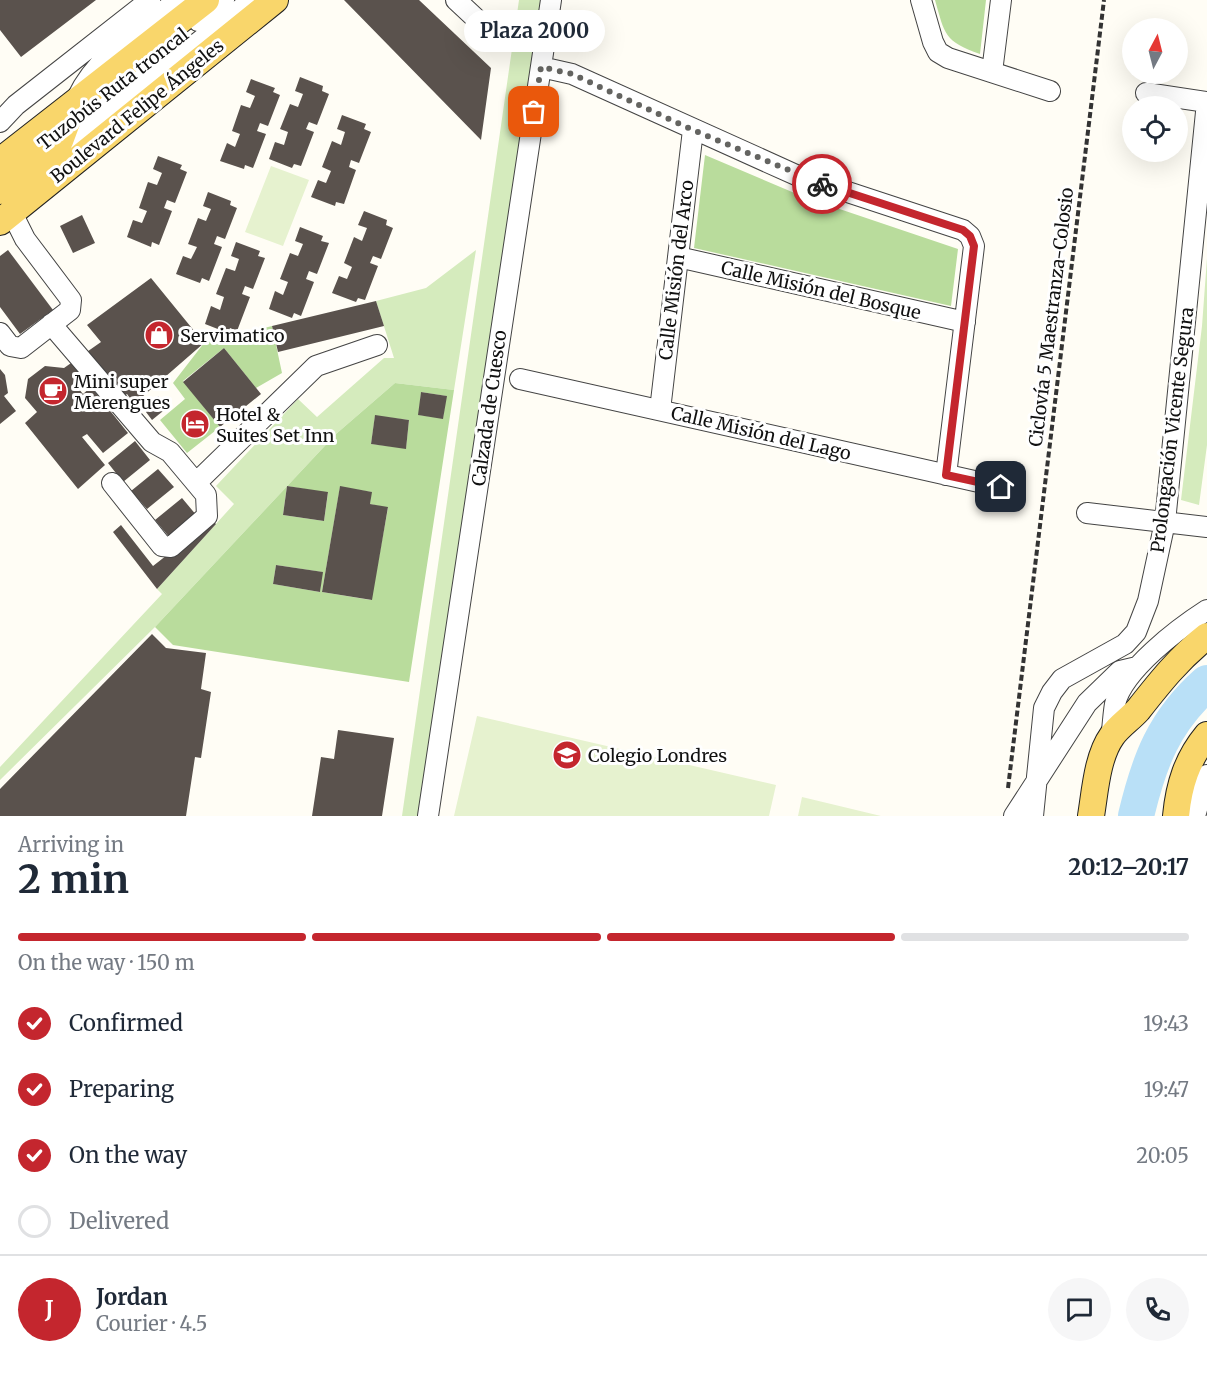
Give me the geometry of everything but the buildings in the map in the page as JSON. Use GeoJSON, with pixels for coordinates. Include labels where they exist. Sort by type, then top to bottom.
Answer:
{"type":"FeatureCollection","features":[{"type":"Feature","properties":{"kind":"main road"},"geometry":{"type":"LineString","coordinates":[[0,160],[70,117],[206,0]]}},
{"type":"Feature","properties":{"kind":"main road","name":"Boulevard Felipe Ángeles"},"geometry":{"type":"LineString","coordinates":[[3,206],[275,0]]}},
{"type":"Feature","properties":{"kind":"main road"},"geometry":{"type":"LineString","coordinates":[[3,206],[48,153],[70,117]]}},
{"type":"Feature","properties":{"kind":"main road"},"geometry":{"type":"LineString","coordinates":[[1091,816],[1102,760],[1111,736],[1137,711],[1158,681],[1207,636]]}},
{"type":"Feature","properties":{"kind":"main road"},"geometry":{"type":"LineString","coordinates":[[1176,816],[1179,787],[1189,762],[1207,735]]}},
{"type":"Feature","properties":{"kind":"street"},"geometry":{"type":"LineString","coordinates":[[0,122],[16,105],[150,0]]}},
{"type":"Feature","properties":{"kind":"street"},"geometry":{"type":"LineString","coordinates":[[70,117],[85,80],[97,64],[178,0]]}},
{"type":"Feature","properties":{"kind":"street","name":"Tuzobús Ruta troncal"},"geometry":{"type":"LineString","coordinates":[[0,176],[70,117],[224,0]]}},
{"type":"Feature","properties":{"kind":"street","name":"Tuzobús Ruta troncal"},"geometry":{"type":"LineString","coordinates":[[3,206],[252,0]]}},
{"type":"Feature","properties":{"kind":"street"},"geometry":{"type":"LineString","coordinates":[[456,0],[486,28]]}},
{"type":"Feature","properties":{"kind":"street","name":"Calzada de Cuesco"},"geometry":{"type":"LineString","coordinates":[[428,816],[551,0]]}},
{"type":"Feature","properties":{"kind":"street"},"geometry":{"type":"LineString","coordinates":[[921,0],[934,58],[948,58],[1050,91]]}},
{"type":"Feature","properties":{"kind":"street"},"geometry":{"type":"LineString","coordinates":[[992,72],[1000,0]]}},
{"type":"Feature","properties":{"kind":"street"},"geometry":{"type":"LineString","coordinates":[[541,67],[572,74],[795,175],[963,230],[970,236],[974,246],[946,475]]}},
{"type":"Feature","properties":{"kind":"street"},"geometry":{"type":"LineString","coordinates":[[1146,93],[1207,102]]}},
{"type":"Feature","properties":{"kind":"street","name":"Prolongación Vicente Segura"},"geometry":{"type":"LineString","coordinates":[[1033,816],[1041,726],[1044,708],[1052,692],[1075,670],[1125,644],[1136,632],[1148,601],[1165,522],[1207,102]]}},
{"type":"Feature","properties":{"kind":"street","name":"Calle Misión del Arco"},"geometry":{"type":"LineString","coordinates":[[660,410],[693,130]]}},
{"type":"Feature","properties":{"kind":"street"},"geometry":{"type":"LineString","coordinates":[[0,333],[10,346],[21,348],[70,310],[71,300],[3,206]]}},
{"type":"Feature","properties":{"kind":"street","name":"Calle Misión del Bosque"},"geometry":{"type":"LineString","coordinates":[[678,257],[965,322]]}},
{"type":"Feature","properties":{"kind":"street"},"geometry":{"type":"LineString","coordinates":[[51,324],[152,442],[170,452],[206,495],[207,516],[171,547],[162,546],[112,483]]}},
{"type":"Feature","properties":{"kind":"street"},"geometry":{"type":"LineString","coordinates":[[196,483],[316,366],[376,345]]}},
{"type":"Feature","properties":{"kind":"street","name":"Calle Misión del Lago"},"geometry":{"type":"LineString","coordinates":[[520,379],[1001,487]]}},
{"type":"Feature","properties":{"kind":"street"},"geometry":{"type":"LineString","coordinates":[[1087,513],[1207,527]]}},
{"type":"Feature","properties":{"kind":"street"},"geometry":{"type":"LineString","coordinates":[[1111,736],[1115,702],[1137,667],[1181,627],[1207,610]]}},
{"type":"Feature","properties":{"kind":"street"},"geometry":{"type":"LineString","coordinates":[[1014,816],[1087,703],[1120,672],[1137,667]]}},
{"type":"Feature","properties":{"kind":"street"},"geometry":{"type":"LineString","coordinates":[[1195,816],[1207,775]]}},
{"type":"Feature","properties":{"kind":"path","name":"Ciclovía 5 Maestranza-Colosio"},"geometry":{"type":"LineString","coordinates":[[1007,792],[1104,0]]}},
{"type":"Feature","properties":{"kind":"green space"},"geometry":{"type":"Polygon","coordinates":[[[519,0],[548,0],[426,816],[402,816],[519,0]]]}},
{"type":"Feature","properties":{"kind":"green space"},"geometry":{"type":"Polygon","coordinates":[[[935,0],[986,0],[980,54],[959,45],[948,35],[935,0]]]}},
{"type":"Feature","properties":{"kind":"green space"},"geometry":{"type":"Polygon","coordinates":[[[705,155],[804,197],[958,249],[951,306],[694,248],[705,155]]]}},
{"type":"Feature","properties":{"kind":"green space"},"geometry":{"type":"Polygon","coordinates":[[[271,166],[309,180],[283,246],[245,232],[271,166]]]}},
{"type":"Feature","properties":{"kind":"green space"},"geometry":{"type":"Polygon","coordinates":[[[476,250],[454,390],[395,383],[336,434],[155,627],[0,780],[0,767],[162,594],[157,589],[234,504],[216,486],[298,399],[317,417],[384,358],[394,358],[376,301],[426,288],[476,250]]]}},
{"type":"Feature","properties":{"kind":"green space"},"geometry":{"type":"Polygon","coordinates":[[[1207,258],[1207,445],[1199,505],[1181,500],[1202,326],[1207,258]]]}},
{"type":"Feature","properties":{"kind":"green space"},"geometry":{"type":"Polygon","coordinates":[[[272,326],[282,373],[256,388],[224,348],[183,381],[220,427],[187,453],[160,420],[185,399],[173,383],[204,343],[272,326]]]}},
{"type":"Feature","properties":{"kind":"green space"},"geometry":{"type":"Polygon","coordinates":[[[395,383],[454,390],[409,682],[173,645],[155,627],[287,486],[336,434],[395,383]],[[421,392],[419,415],[443,418],[446,396],[421,392]],[[375,416],[371,444],[406,448],[409,420],[375,416]],[[287,486],[283,515],[324,521],[328,493],[287,486]],[[340,487],[322,592],[371,600],[388,508],[370,504],[371,492],[340,487]],[[276,565],[273,584],[320,592],[322,572],[276,565]]]}},
{"type":"Feature","properties":{"kind":"green space","name":"Colegio Londres"},"geometry":{"type":"Polygon","coordinates":[[[477,716],[776,785],[769,816],[454,816],[477,716]]]}},
{"type":"Feature","properties":{"kind":"green space"},"geometry":{"type":"Polygon","coordinates":[[[802,797],[881,816],[798,816],[802,797]]]}},
{"type":"Feature","properties":{"kind":"waterway"},"geometry":{"type":"LineString","coordinates":[[1136,816],[1160,743],[1180,712],[1207,683]]}},
{"type":"Feature","properties":{"kind":"way so far"},"geometry":{"type":"LineString","coordinates":[[534,112],[541,67],[572,74],[795,175],[822,184]]}},
{"type":"Feature","properties":{"kind":"place","name":"Plaza 2000"},"geometry":{"type":"Point","coordinates":[534,112]}},
{"type":"Feature","properties":{"kind":"place","name":"Servimatico"},"geometry":{"type":"Point","coordinates":[159,335]}},
{"type":"Feature","properties":{"kind":"place","name":"Mini super Merengues"},"geometry":{"type":"Point","coordinates":[53,391]}},
{"type":"Feature","properties":{"kind":"place","name":"Hotel & Suites Set Inn"},"geometry":{"type":"Point","coordinates":[195,424]}},
{"type":"Feature","properties":{"kind":"place","name":"Colegio Londres"},"geometry":{"type":"Point","coordinates":[567,755]}},
{"type":"Feature","properties":{"kind":"route"},"geometry":{"type":"LineString","coordinates":[[822,184],[963,230],[970,236],[974,246],[946,475],[1001,487]]}}]}
